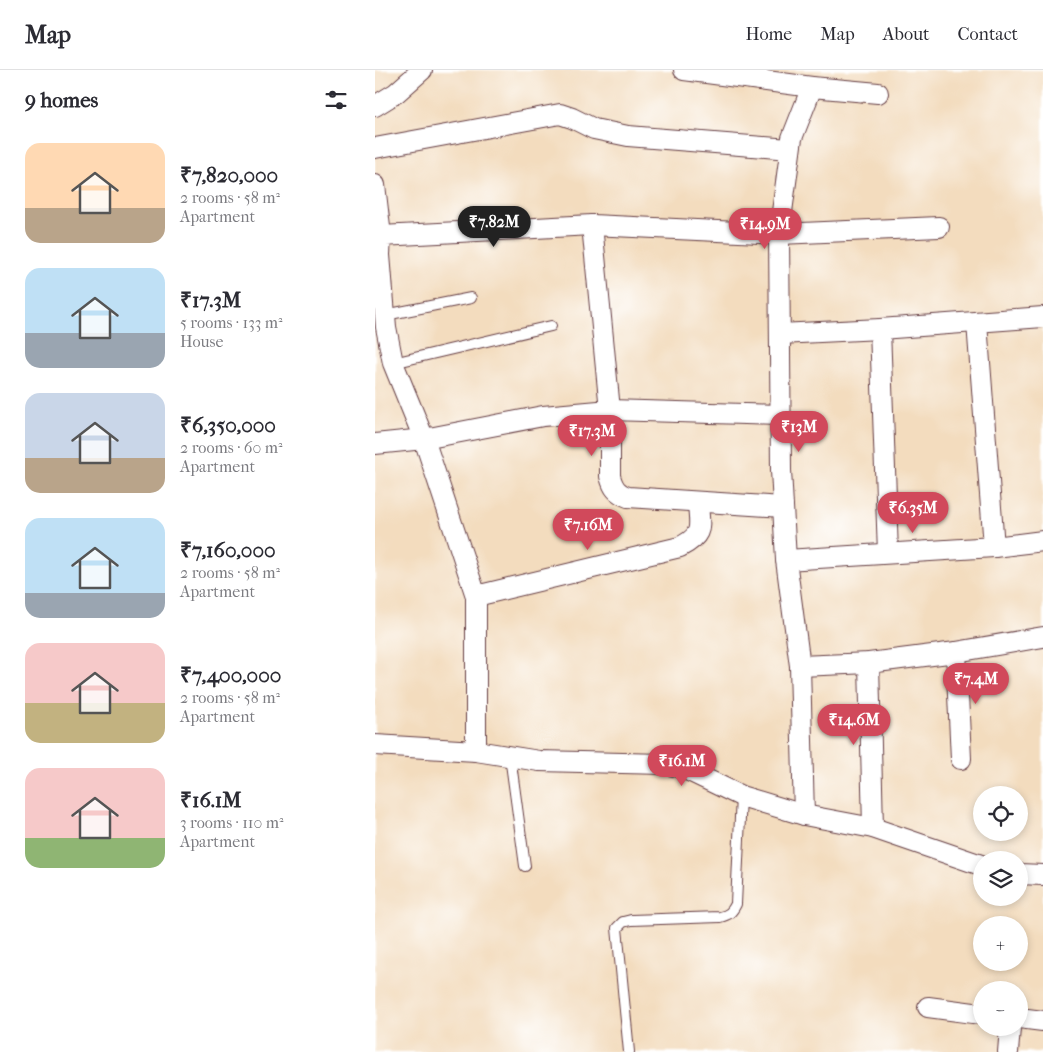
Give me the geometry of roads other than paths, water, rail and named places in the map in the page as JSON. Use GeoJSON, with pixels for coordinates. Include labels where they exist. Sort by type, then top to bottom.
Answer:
{"type":"FeatureCollection","features":[{"type":"Feature","properties":{"kind":"street"},"geometry":{"type":"LineString","coordinates":[[375,106],[396,93],[422,70]]}},
{"type":"Feature","properties":{"kind":"street"},"geometry":{"type":"LineString","coordinates":[[684,70],[812,88],[879,92]]}},
{"type":"Feature","properties":{"kind":"street"},"geometry":{"type":"LineString","coordinates":[[805,815],[800,666],[786,560],[783,508],[780,415],[779,234],[789,149],[812,88]]}},
{"type":"Feature","properties":{"kind":"street"},"geometry":{"type":"LineString","coordinates":[[375,148],[560,114],[594,129],[628,136],[789,149]]}},
{"type":"Feature","properties":{"kind":"street"},"geometry":{"type":"LineString","coordinates":[[375,185],[381,236],[382,323],[393,363],[424,439],[476,596],[477,751]]}},
{"type":"Feature","properties":{"kind":"street"},"geometry":{"type":"LineString","coordinates":[[592,225],[610,410],[610,476],[612,486],[620,494],[628,497],[783,508]]}},
{"type":"Feature","properties":{"kind":"street"},"geometry":{"type":"LineString","coordinates":[[381,236],[592,225],[779,234],[939,227]]}},
{"type":"Feature","properties":{"kind":"street"},"geometry":{"type":"LineString","coordinates":[[780,334],[1043,317]]}},
{"type":"Feature","properties":{"kind":"street"},"geometry":{"type":"LineString","coordinates":[[977,322],[994,547]]}},
{"type":"Feature","properties":{"kind":"street"},"geometry":{"type":"LineString","coordinates":[[879,329],[888,553]]}},
{"type":"Feature","properties":{"kind":"street"},"geometry":{"type":"LineString","coordinates":[[375,444],[424,439],[543,416],[610,410],[780,415]]}},
{"type":"Feature","properties":{"kind":"street"},"geometry":{"type":"LineString","coordinates":[[476,596],[680,547],[693,540],[700,530],[698,502]]}},
{"type":"Feature","properties":{"kind":"street"},"geometry":{"type":"LineString","coordinates":[[786,560],[994,547],[1043,541]]}},
{"type":"Feature","properties":{"kind":"street"},"geometry":{"type":"LineString","coordinates":[[800,666],[869,663],[1042,643]]}},
{"type":"Feature","properties":{"kind":"street"},"geometry":{"type":"LineString","coordinates":[[956,652],[961,759]]}},
{"type":"Feature","properties":{"kind":"street"},"geometry":{"type":"LineString","coordinates":[[869,663],[873,828]]}},
{"type":"Feature","properties":{"kind":"street"},"geometry":{"type":"LineString","coordinates":[[375,745],[477,751],[539,760],[664,764],[683,768],[741,796],[805,815],[873,828],[973,862]]}},
{"type":"Feature","properties":{"kind":"street"},"geometry":{"type":"LineString","coordinates":[[1028,874],[1043,875]]}},
{"type":"Feature","properties":{"kind":"street"},"geometry":{"type":"LineString","coordinates":[[928,1007],[973,1013]]}},
{"type":"Feature","properties":{"kind":"street"},"geometry":{"type":"LineString","coordinates":[[1028,1019],[1043,1021]]}},
{"type":"Feature","properties":{"kind":"street"},"geometry":{"type":"LineString","coordinates":[[1008,1052],[1009,1036]]}},
{"type":"Feature","properties":{"kind":"lane"},"geometry":{"type":"LineString","coordinates":[[382,323],[471,298]]}},
{"type":"Feature","properties":{"kind":"lane"},"geometry":{"type":"LineString","coordinates":[[393,363],[551,326]]}},
{"type":"Feature","properties":{"kind":"lane"},"geometry":{"type":"LineString","coordinates":[[510,756],[525,866]]}},
{"type":"Feature","properties":{"kind":"lane"},"geometry":{"type":"LineString","coordinates":[[629,1052],[617,928],[623,922],[631,920],[720,917],[732,911],[736,904],[741,796]]}}]}
